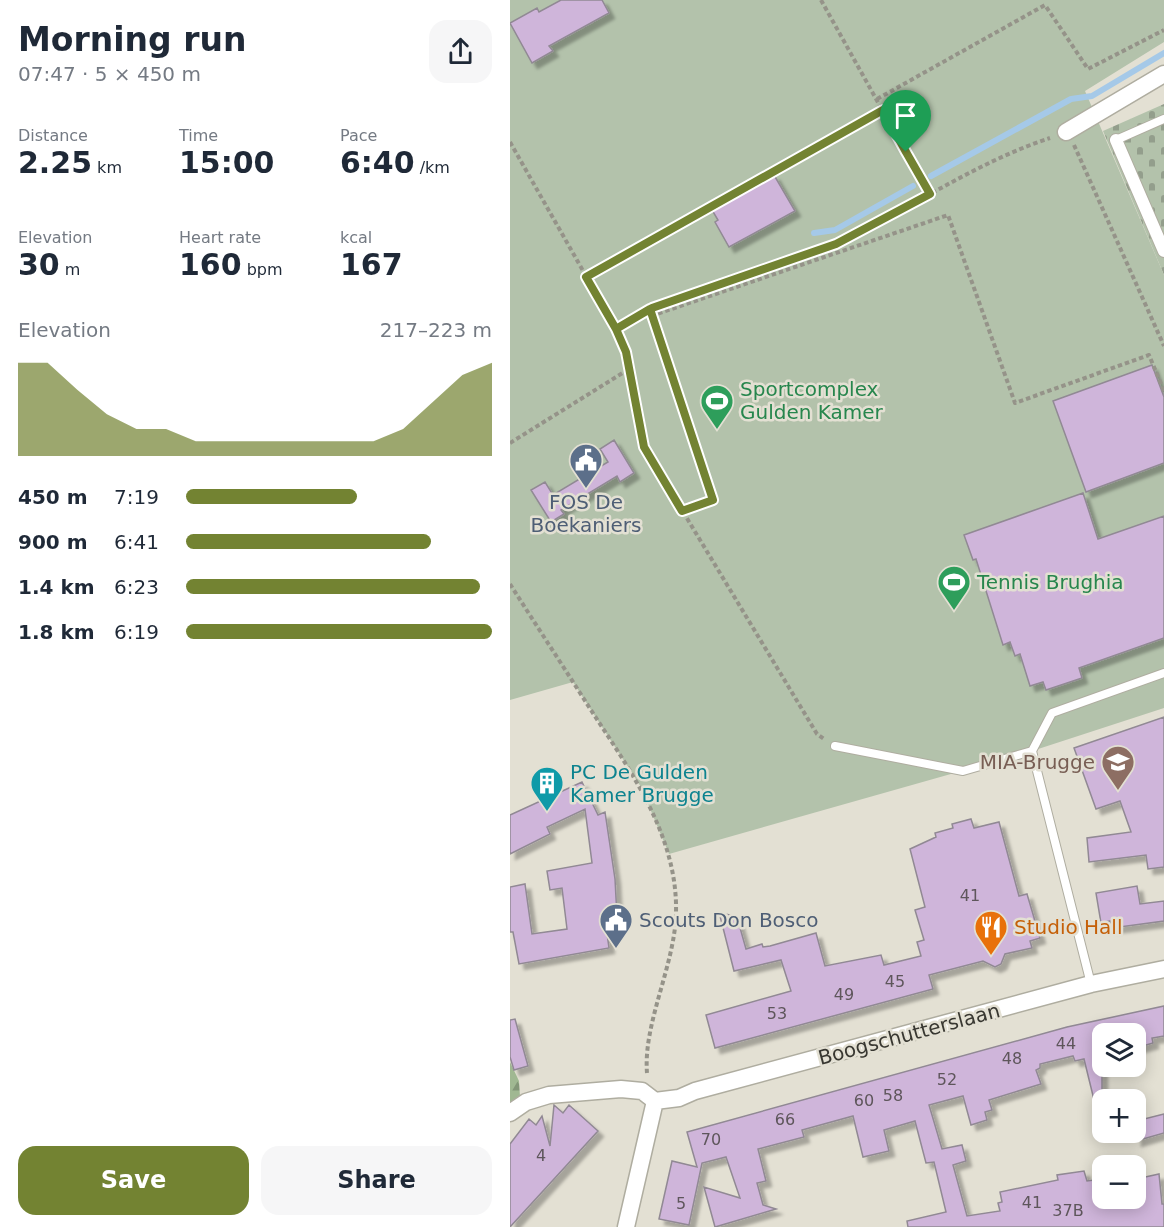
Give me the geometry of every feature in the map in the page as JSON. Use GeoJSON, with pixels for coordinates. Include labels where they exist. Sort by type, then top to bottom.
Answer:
{"type":"FeatureCollection","features":[{"type":"Feature","properties":{"kind":"street"},"geometry":{"type":"LineString","coordinates":[[1066,132],[1164,74]]}},
{"type":"Feature","properties":{"kind":"street"},"geometry":{"type":"LineString","coordinates":[[1116,140],[1164,251]]}},
{"type":"Feature","properties":{"kind":"street","name":"Boogschutterslaan"},"geometry":{"type":"LineString","coordinates":[[655,1101],[679,1098],[695,1091],[1091,984],[1164,969]]}},
{"type":"Feature","properties":{"kind":"street"},"geometry":{"type":"LineString","coordinates":[[510,1113],[537,1097],[560,1094],[621,1089],[642,1091],[655,1101],[626,1227]]}},
{"type":"Feature","properties":{"kind":"lane"},"geometry":{"type":"LineString","coordinates":[[1116,140],[1164,119]]}},
{"type":"Feature","properties":{"kind":"lane"},"geometry":{"type":"LineString","coordinates":[[1091,984],[1032,752],[1052,713],[1164,673]]}},
{"type":"Feature","properties":{"kind":"lane"},"geometry":{"type":"LineString","coordinates":[[835,746],[963,771],[1032,752]]}},
{"type":"Feature","properties":{"kind":"path"},"geometry":{"type":"LineString","coordinates":[[821,0],[930,194]]}},
{"type":"Feature","properties":{"kind":"path"},"geometry":{"type":"LineString","coordinates":[[877,99],[1045,5],[1088,69],[1164,30]]}},
{"type":"Feature","properties":{"kind":"path"},"geometry":{"type":"LineString","coordinates":[[586,277],[883,110]]}},
{"type":"Feature","properties":{"kind":"path"},"geometry":{"type":"LineString","coordinates":[[616,329],[650,309],[836,244],[993,160],[1066,132],[1080,154],[1164,346]]}},
{"type":"Feature","properties":{"kind":"path"},"geometry":{"type":"LineString","coordinates":[[510,142],[616,329],[626,352],[644,447],[817,734],[835,746]]}},
{"type":"Feature","properties":{"kind":"path"},"geometry":{"type":"LineString","coordinates":[[651,316],[948,215],[1016,403],[1149,355],[1164,391]]}},
{"type":"Feature","properties":{"kind":"path"},"geometry":{"type":"LineString","coordinates":[[650,309],[713,500],[682,511]]}},
{"type":"Feature","properties":{"kind":"path"},"geometry":{"type":"LineString","coordinates":[[510,443],[629,369]]}},
{"type":"Feature","properties":{"kind":"path"},"geometry":{"type":"LineString","coordinates":[[510,585],[641,787],[669,854],[676,912],[665,978],[645,1054],[647,1073]]}},
{"type":"Feature","properties":{"kind":"green space","name":"Sportcomplex Gulden Kamer"},"geometry":{"type":"Polygon","coordinates":[[[510,0],[1164,0],[1164,42],[1085,91],[1164,275],[1164,708],[1032,751],[669,854],[641,787],[573,682],[510,700],[510,0]]]}},
{"type":"Feature","properties":{"kind":"green space"},"geometry":{"type":"Polygon","coordinates":[[[1164,104],[1164,275],[1103,131],[1164,104]]]}},
{"type":"Feature","properties":{"kind":"green space"},"geometry":{"type":"Polygon","coordinates":[[[510,1062],[519,1081],[520,1097],[510,1104],[510,1062]]]}},
{"type":"Feature","properties":{"kind":"building"},"geometry":{"type":"Polygon","coordinates":[[[561,0],[602,0],[609,13],[549,46],[553,51],[532,63],[510,23],[537,8],[539,12],[561,0]]]}},
{"type":"Feature","properties":{"kind":"building"},"geometry":{"type":"Polygon","coordinates":[[[774,175],[795,211],[729,247],[715,222],[718,220],[712,210],[774,175]]]}},
{"type":"Feature","properties":{"kind":"building"},"geometry":{"type":"Polygon","coordinates":[[[1152,365],[1164,397],[1164,463],[1086,492],[1053,401],[1152,365]]]}},
{"type":"Feature","properties":{"kind":"building"},"geometry":{"type":"Polygon","coordinates":[[[614,440],[634,473],[620,482],[617,476],[561,510],[564,514],[551,522],[531,490],[545,482],[553,495],[608,462],[600,449],[614,440]]]}},
{"type":"Feature","properties":{"kind":"building"},"geometry":{"type":"Polygon","coordinates":[[[1083,493],[1098,539],[1164,516],[1164,638],[1079,668],[1082,678],[1046,690],[1043,682],[1030,686],[1020,654],[1015,656],[1010,642],[1003,645],[976,559],[973,560],[964,535],[1083,493]]]}},
{"type":"Feature","properties":{"kind":"building","name":"MIA-Brugge"},"geometry":{"type":"Polygon","coordinates":[[[1164,717],[1164,867],[1148,869],[1146,855],[1089,862],[1087,838],[1131,832],[1120,801],[1096,809],[1074,748],[1164,717]]]}},
{"type":"Feature","properties":{"kind":"building"},"geometry":{"type":"Polygon","coordinates":[[[582,782],[598,815],[605,812],[615,879],[617,917],[605,919],[609,948],[519,964],[513,932],[510,932],[510,887],[525,884],[532,934],[567,929],[562,888],[550,890],[547,871],[592,863],[585,809],[547,827],[550,834],[510,854],[510,815],[582,782]]]}},
{"type":"Feature","properties":{"kind":"building"},"geometry":{"type":"Polygon","coordinates":[[[971,819],[974,828],[999,822],[1019,896],[1027,894],[1040,938],[1030,941],[1032,948],[1005,954],[1001,964],[995,967],[983,961],[929,975],[933,989],[715,1048],[706,1015],[791,991],[781,960],[734,971],[719,912],[737,917],[746,949],[762,944],[763,947],[770,946],[816,933],[825,966],[881,955],[884,965],[921,956],[917,942],[924,940],[915,910],[925,907],[910,849],[936,837],[935,833],[953,828],[952,824],[971,819]]]}},
{"type":"Feature","properties":{"kind":"building"},"geometry":{"type":"Polygon","coordinates":[[[1137,886],[1140,904],[1164,901],[1164,921],[1112,928],[1110,921],[1101,923],[1096,893],[1137,886]]]}},
{"type":"Feature","properties":{"kind":"building"},"geometry":{"type":"Polygon","coordinates":[[[1164,1006],[1164,1036],[1152,1038],[1153,1043],[1146,1045],[1146,1023],[1092,1023],[1092,1077],[1102,1077],[1102,1089],[1092,1089],[1092,1092],[1084,1059],[1075,1061],[1073,1056],[1040,1064],[1040,1068],[1036,1070],[1041,1084],[989,1100],[992,1110],[985,1112],[987,1120],[971,1125],[963,1096],[929,1105],[942,1149],[962,1145],[966,1161],[953,1165],[967,1216],[1000,1211],[998,1203],[1002,1202],[1000,1192],[1058,1180],[1057,1175],[1084,1171],[1087,1181],[1092,1180],[1092,1209],[1146,1209],[1146,1177],[1159,1174],[1162,1204],[1164,1204],[1164,1227],[908,1227],[907,1221],[946,1212],[934,1162],[926,1163],[915,1121],[884,1130],[889,1151],[863,1157],[853,1116],[802,1130],[804,1137],[758,1149],[766,1181],[757,1183],[763,1205],[776,1209],[715,1227],[704,1187],[740,1198],[726,1157],[702,1163],[689,1225],[659,1219],[672,1161],[697,1167],[687,1132],[1067,1027],[1164,1006]]]}},
{"type":"Feature","properties":{"kind":"building"},"geometry":{"type":"Polygon","coordinates":[[[515,1019],[528,1066],[514,1070],[510,1057],[510,1020],[515,1019]]]}},
{"type":"Feature","properties":{"kind":"building"},"geometry":{"type":"Polygon","coordinates":[[[554,1105],[563,1113],[569,1105],[598,1131],[510,1227],[510,1144],[529,1119],[536,1125],[542,1116],[550,1146],[554,1105]]]}},
{"type":"Feature","properties":{"kind":"building"},"geometry":{"type":"Polygon","coordinates":[[[1164,1114],[1164,1133],[1146,1138],[1146,1118],[1164,1114]]]}},
{"type":"Feature","properties":{"kind":"waterway"},"geometry":{"type":"LineString","coordinates":[[931,176],[1071,99],[1092,96],[1164,53]]}},
{"type":"Feature","properties":{"kind":"waterway"},"geometry":{"type":"LineString","coordinates":[[814,233],[835,230],[913,186]]}},
{"type":"Feature","properties":{"kind":"place","name":"Sportcomplex Gulden Kamer"},"geometry":{"type":"Point","coordinates":[717,430]}},
{"type":"Feature","properties":{"kind":"place","name":"FOS De Boekaniers"},"geometry":{"type":"Point","coordinates":[586,489]}},
{"type":"Feature","properties":{"kind":"place","name":"Tennis Brughia"},"geometry":{"type":"Point","coordinates":[954,611]}},
{"type":"Feature","properties":{"kind":"place","name":"MIA-Brugge"},"geometry":{"type":"Point","coordinates":[1118,791]}},
{"type":"Feature","properties":{"kind":"place","name":"PC De Gulden Kamer Brugge"},"geometry":{"type":"Point","coordinates":[547,812]}},
{"type":"Feature","properties":{"kind":"place","name":"Scouts Don Bosco"},"geometry":{"type":"Point","coordinates":[616,949]}},
{"type":"Feature","properties":{"kind":"place","name":"Studio Hall"},"geometry":{"type":"Point","coordinates":[991,956]}},
{"type":"Feature","properties":{"kind":"route"},"geometry":{"type":"LineString","coordinates":[[906,152],[883,110],[586,277],[616,329],[650,309],[713,500],[682,511],[644,447],[626,352],[616,329],[650,309],[652,308],[836,244],[930,194],[906,152]]}}]}
